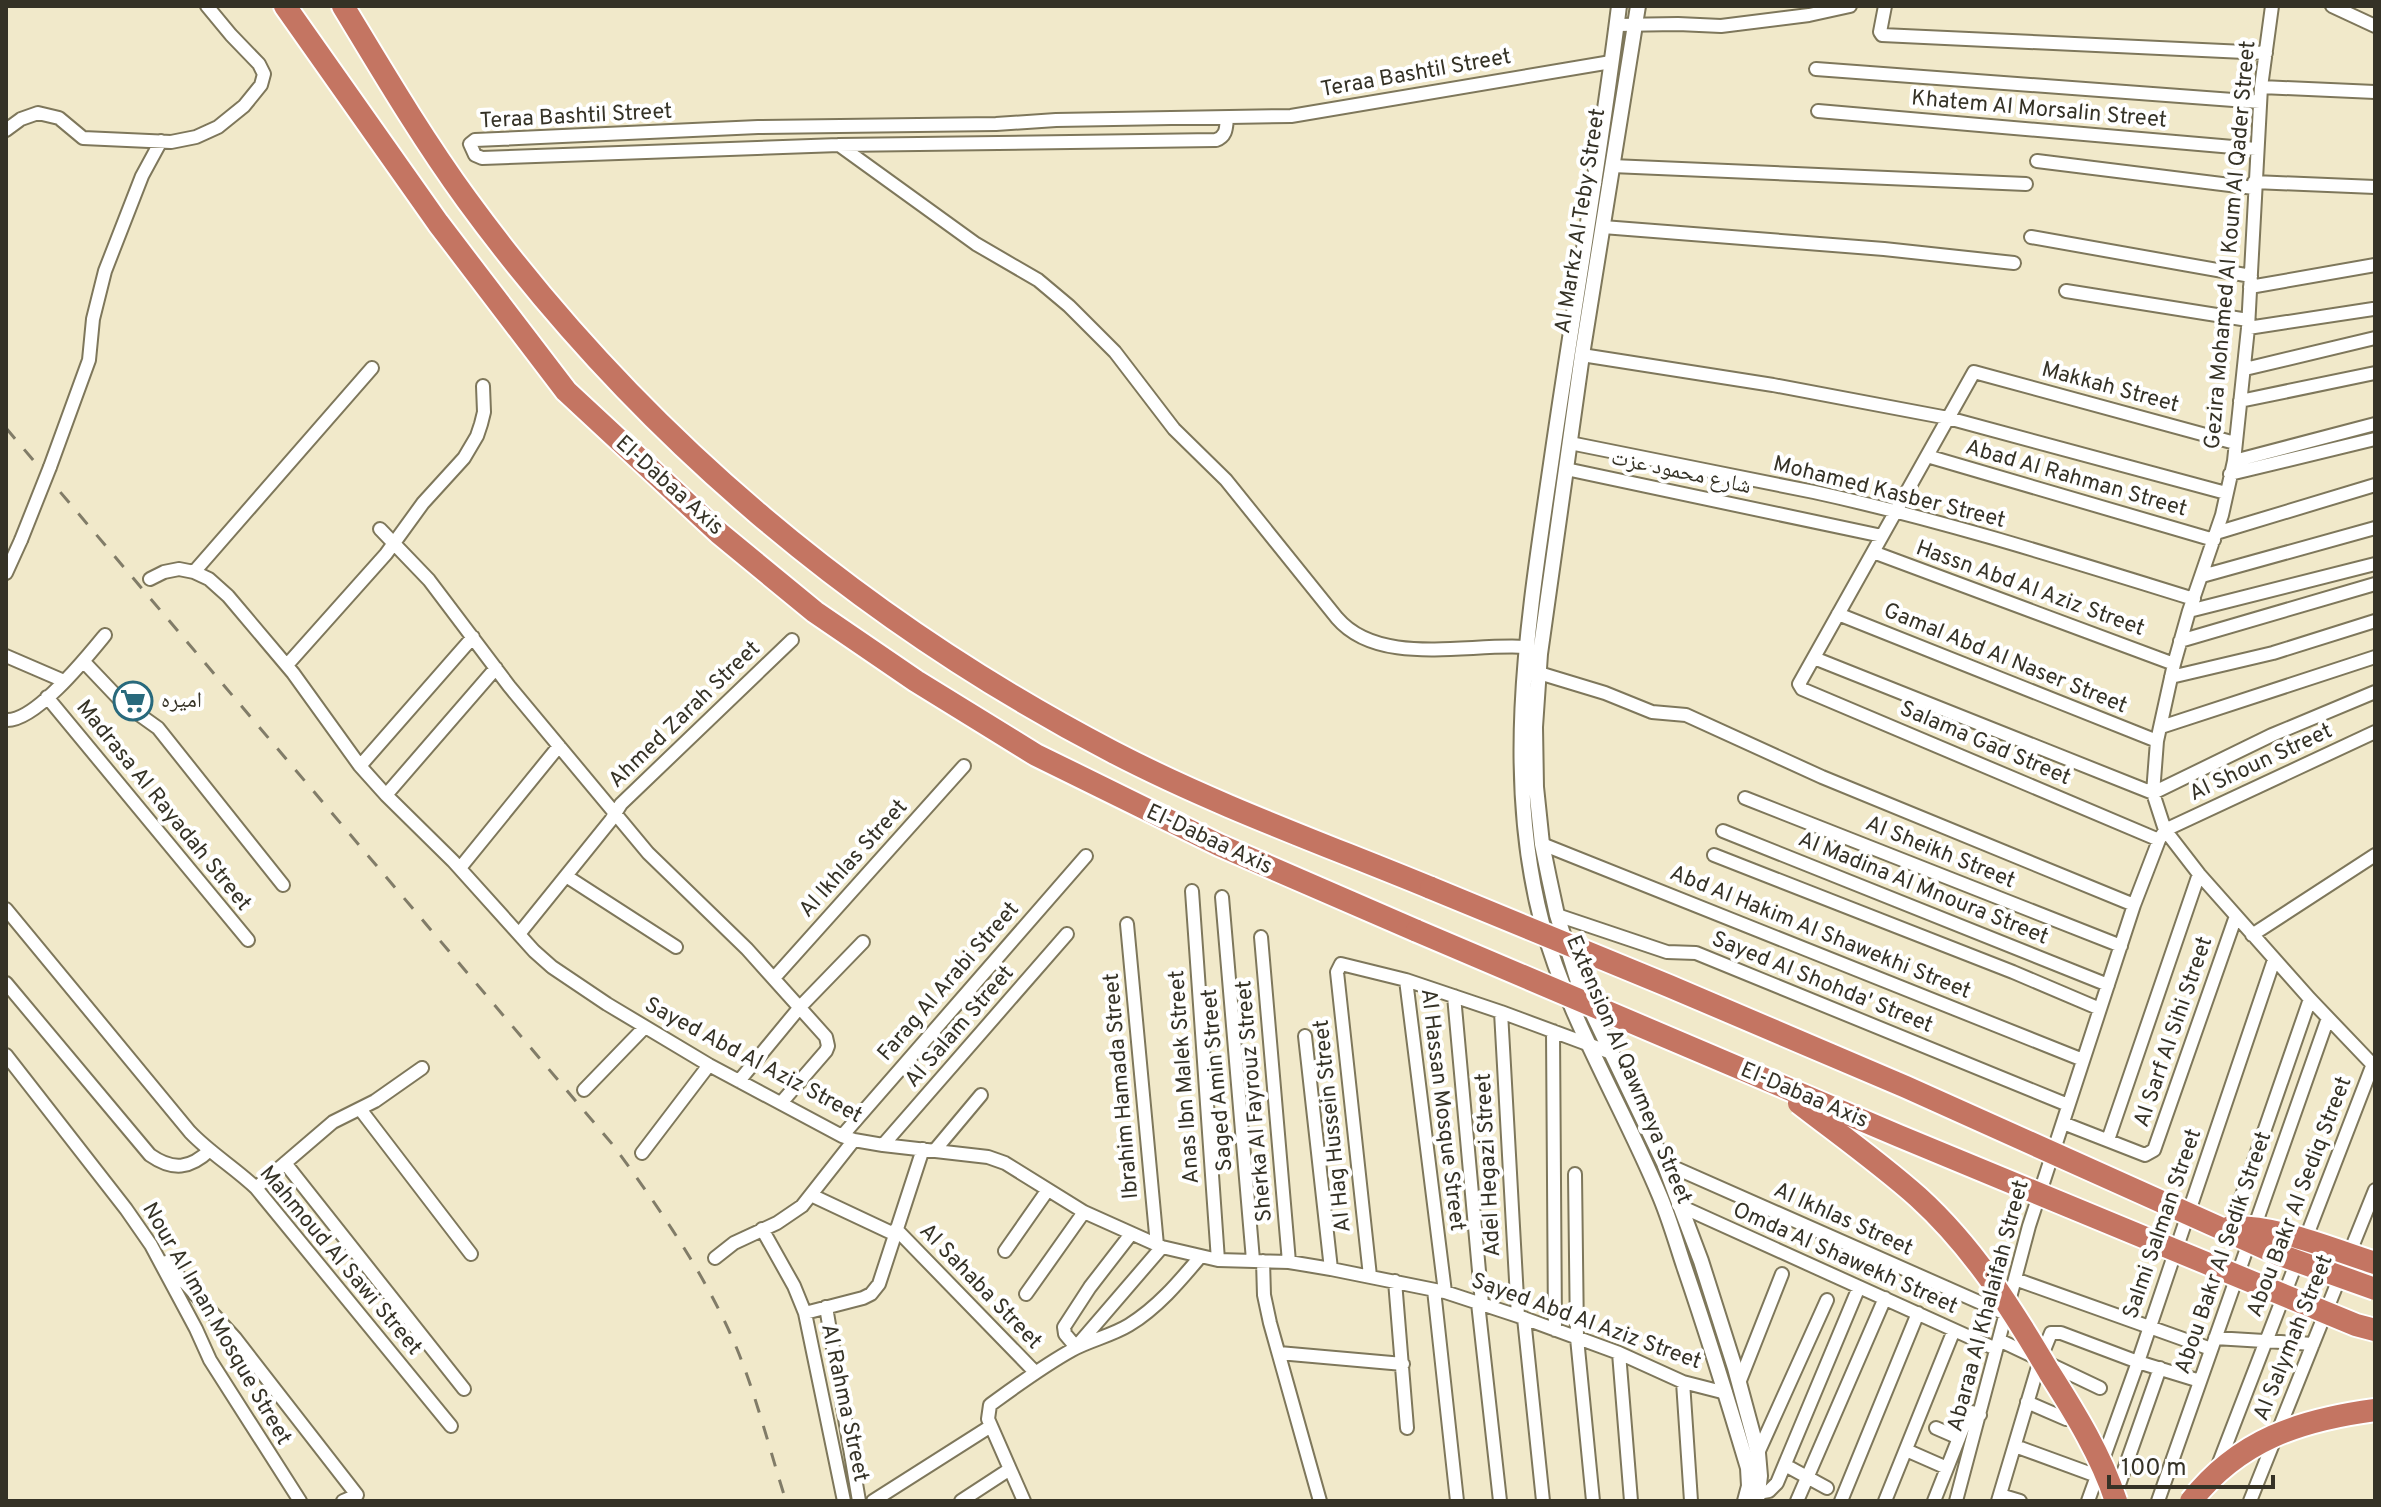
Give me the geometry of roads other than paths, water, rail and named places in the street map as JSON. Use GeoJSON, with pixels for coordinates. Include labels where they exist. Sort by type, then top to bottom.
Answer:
{"type":"FeatureCollection","features":[{"type":"Feature","properties":{"kind":"highway","name":"El-Dabaa Axis"},"geometry":{"type":"LineString","coordinates":[[285,6],[438,223],[566,391],[719,533],[815,612],[916,681],[1048,762],[1219,845],[1776,1085],[2356,1325],[2375,1330]]}},
{"type":"Feature","properties":{"kind":"highway","name":"El-Dabaa Axis"},"geometry":{"type":"LineString","coordinates":[[343,6],[409,115],[467,200],[530,282],[598,360],[745,504],[838,579],[939,651],[1056,720],[1174,781],[1906,1087],[2280,1255],[2375,1289]]}},
{"type":"Feature","properties":{"kind":"highway"},"geometry":{"type":"LineString","coordinates":[[1776,1085],[1918,1197],[1969,1252],[2019,1322],[2078,1419],[2107,1473],[2115,1501]]}},
{"type":"Feature","properties":{"kind":"highway"},"geometry":{"type":"LineString","coordinates":[[2215,1227],[2240,1226],[2276,1232],[2375,1263]]}},
{"type":"Feature","properties":{"kind":"highway"},"geometry":{"type":"LineString","coordinates":[[2191,1501],[2215,1473],[2251,1447],[2315,1421],[2375,1410]]}},
{"type":"Feature","properties":{"kind":"street"},"geometry":{"type":"LineString","coordinates":[[6,130],[21,119],[38,113],[59,118],[83,138],[183,140],[218,127],[244,106],[263,82],[261,67],[207,6]]}},
{"type":"Feature","properties":{"kind":"street","name":"Al Markz Al Teby Street"},"geometry":{"type":"LineString","coordinates":[[1559,409],[1619,6]]}},
{"type":"Feature","properties":{"kind":"street","name":"Al Markz Al Teby Street"},"geometry":{"type":"LineString","coordinates":[[1570,443],[1638,6]]}},
{"type":"Feature","properties":{"kind":"street"},"geometry":{"type":"LineString","coordinates":[[1617,25],[1721,26],[1809,15],[1850,6]]}},
{"type":"Feature","properties":{"kind":"street"},"geometry":{"type":"LineString","coordinates":[[1885,6],[1882,35],[2266,53]]}},
{"type":"Feature","properties":{"kind":"street","name":"Gezira Mohamed Al Koum Al Qader Street"},"geometry":{"type":"LineString","coordinates":[[2272,6],[2256,149],[2245,369],[2232,467],[2215,536],[2180,641],[2157,741],[2153,793],[2162,835],[2374,1066]]}},
{"type":"Feature","properties":{"kind":"street"},"geometry":{"type":"LineString","coordinates":[[2332,6],[2375,26]]}},
{"type":"Feature","properties":{"kind":"street","name":"Teraa Bashtil Street"},"geometry":{"type":"LineString","coordinates":[[1227,118],[1225,132],[1216,140],[839,145],[482,158],[475,155],[470,144],[475,140],[758,127],[996,124],[1165,116],[1291,116],[1611,62]]}},
{"type":"Feature","properties":{"kind":"street"},"geometry":{"type":"LineString","coordinates":[[1816,69],[2260,102]]}},
{"type":"Feature","properties":{"kind":"street"},"geometry":{"type":"LineString","coordinates":[[2261,87],[2375,92]]}},
{"type":"Feature","properties":{"kind":"street","name":"Khatem Al Morsalin Street"},"geometry":{"type":"LineString","coordinates":[[1818,111],[2256,149]]}},
{"type":"Feature","properties":{"kind":"street"},"geometry":{"type":"LineString","coordinates":[[6,573],[50,467],[89,360],[93,319],[105,271],[142,176],[161,141]]}},
{"type":"Feature","properties":{"kind":"street"},"geometry":{"type":"LineString","coordinates":[[839,145],[963,235],[1038,280],[1069,306],[1115,352],[1174,429],[1226,480],[1337,618],[1355,635],[1399,649],[1526,647]]}},
{"type":"Feature","properties":{"kind":"street"},"geometry":{"type":"LineString","coordinates":[[2037,161],[2254,185],[2375,187]]}},
{"type":"Feature","properties":{"kind":"street"},"geometry":{"type":"LineString","coordinates":[[1612,166],[2026,184]]}},
{"type":"Feature","properties":{"kind":"street"},"geometry":{"type":"LineString","coordinates":[[1603,227],[1884,249],[2014,263]]}},
{"type":"Feature","properties":{"kind":"street"},"geometry":{"type":"LineString","coordinates":[[2031,237],[2250,282],[2375,265]]}},
{"type":"Feature","properties":{"kind":"street"},"geometry":{"type":"LineString","coordinates":[[2066,291],[2248,324],[2373,309]]}},
{"type":"Feature","properties":{"kind":"street"},"geometry":{"type":"LineString","coordinates":[[2245,369],[2375,338]]}},
{"type":"Feature","properties":{"kind":"street"},"geometry":{"type":"LineString","coordinates":[[1582,355],[1773,385],[1948,418],[2226,493]]}},
{"type":"Feature","properties":{"kind":"street"},"geometry":{"type":"LineString","coordinates":[[150,579],[179,569],[194,572],[372,368]]}},
{"type":"Feature","properties":{"kind":"street","name":"Makkah Street"},"geometry":{"type":"LineString","coordinates":[[1948,418],[1974,372],[2235,443]]}},
{"type":"Feature","properties":{"kind":"street"},"geometry":{"type":"LineString","coordinates":[[2240,401],[2375,373]]}},
{"type":"Feature","properties":{"kind":"street"},"geometry":{"type":"LineString","coordinates":[[287,665],[395,543],[423,503],[472,448],[484,412],[483,386]]}},
{"type":"Feature","properties":{"kind":"street","name":"Extension Al Qawmeya Street"},"geometry":{"type":"LineString","coordinates":[[1559,409],[1526,647],[1521,722],[1520,768],[1533,880],[1555,964],[1660,1196],[1702,1316],[1754,1497]]}},
{"type":"Feature","properties":{"kind":"street"},"geometry":{"type":"LineString","coordinates":[[1948,418],[1814,658],[2153,793],[2272,735],[2375,692]]}},
{"type":"Feature","properties":{"kind":"street"},"geometry":{"type":"LineString","coordinates":[[2232,467],[2375,424]]}},
{"type":"Feature","properties":{"kind":"street"},"geometry":{"type":"LineString","coordinates":[[2232,467],[2375,439]]}},
{"type":"Feature","properties":{"kind":"street","name":"Extension Al Qawmeya Street"},"geometry":{"type":"LineString","coordinates":[[1570,443],[1536,703],[1535,757],[1542,844],[1557,915],[1579,985],[1664,1163],[1701,1261],[1758,1453],[1760,1476],[1754,1497]]}},
{"type":"Feature","properties":{"kind":"street","name":"Mohamed Kasber Street"},"geometry":{"type":"LineString","coordinates":[[1570,443],[1815,493],[1896,513],[2044,553],[2191,605]]}},
{"type":"Feature","properties":{"kind":"street","name":"Abad Al Rahman Street"},"geometry":{"type":"LineString","coordinates":[[1927,456],[2215,536]]}},
{"type":"Feature","properties":{"kind":"street","name":"شارع محمود عزت"},"geometry":{"type":"LineString","coordinates":[[1566,469],[1882,536]]}},
{"type":"Feature","properties":{"kind":"street"},"geometry":{"type":"LineString","coordinates":[[2215,536],[2375,485]]}},
{"type":"Feature","properties":{"kind":"street"},"geometry":{"type":"LineString","coordinates":[[2202,576],[2375,528]]}},
{"type":"Feature","properties":{"kind":"street"},"geometry":{"type":"LineString","coordinates":[[380,529],[429,580],[559,746],[663,869],[739,941],[826,1037],[826,1051],[781,1103]]}},
{"type":"Feature","properties":{"kind":"street","name":"Hassn Abd Al Aziz Street"},"geometry":{"type":"LineString","coordinates":[[1873,552],[2173,670]]}},
{"type":"Feature","properties":{"kind":"street"},"geometry":{"type":"LineString","coordinates":[[2191,605],[2375,564]]}},
{"type":"Feature","properties":{"kind":"street","name":"Sayed Abd Al Aziz Street"},"geometry":{"type":"LineString","coordinates":[[194,572],[209,579],[228,596],[287,665],[360,766],[552,967],[709,1065],[848,1138],[988,1157],[1005,1163],[1084,1212],[1160,1246],[1218,1260],[1289,1262],[1439,1291],[1619,1353],[1683,1382],[1726,1393]]}},
{"type":"Feature","properties":{"kind":"street"},"geometry":{"type":"LineString","coordinates":[[2180,641],[2375,584]]}},
{"type":"Feature","properties":{"kind":"street","name":"Gamal Abd Al Naser Street"},"geometry":{"type":"LineString","coordinates":[[1838,614],[2157,741]]}},
{"type":"Feature","properties":{"kind":"street"},"geometry":{"type":"LineString","coordinates":[[2173,670],[2273,653],[2375,621]]}},
{"type":"Feature","properties":{"kind":"street"},"geometry":{"type":"LineString","coordinates":[[6,720],[23,717],[47,697],[84,662],[105,635]]}},
{"type":"Feature","properties":{"kind":"street"},"geometry":{"type":"LineString","coordinates":[[360,766],[473,637]]}},
{"type":"Feature","properties":{"kind":"street","name":"Ahmed Zarah Street"},"geometry":{"type":"LineString","coordinates":[[519,934],[621,804],[792,640]]}},
{"type":"Feature","properties":{"kind":"street"},"geometry":{"type":"LineString","coordinates":[[6,656],[64,681]]}},
{"type":"Feature","properties":{"kind":"street"},"geometry":{"type":"LineString","coordinates":[[2161,727],[2375,657]]}},
{"type":"Feature","properties":{"kind":"street","name":"Salama Gad Street"},"geometry":{"type":"LineString","coordinates":[[1814,658],[1800,682],[1802,689],[2162,835]]}},
{"type":"Feature","properties":{"kind":"street"},"geometry":{"type":"LineString","coordinates":[[84,662],[123,703],[158,728],[283,885]]}},
{"type":"Feature","properties":{"kind":"street"},"geometry":{"type":"LineString","coordinates":[[386,795],[496,668]]}},
{"type":"Feature","properties":{"kind":"street"},"geometry":{"type":"LineString","coordinates":[[1539,673],[1605,693],[1652,712],[1686,715],[1822,777],[2134,905]]}},
{"type":"Feature","properties":{"kind":"street","name":"Madrasa Al Rayadah Street"},"geometry":{"type":"LineString","coordinates":[[47,697],[248,940]]}},
{"type":"Feature","properties":{"kind":"street","name":"Al Shoun Street"},"geometry":{"type":"LineString","coordinates":[[2162,835],[2375,732]]}},
{"type":"Feature","properties":{"kind":"street"},"geometry":{"type":"LineString","coordinates":[[460,868],[559,746]]}},
{"type":"Feature","properties":{"kind":"street","name":"Al Ikhlas Street"},"geometry":{"type":"LineString","coordinates":[[774,978],[964,766]]}},
{"type":"Feature","properties":{"kind":"street","name":"Al Sheikh Street"},"geometry":{"type":"LineString","coordinates":[[1745,798],[2121,946]]}},
{"type":"Feature","properties":{"kind":"street","name":"Al Madina Al Mnoura Street"},"geometry":{"type":"LineString","coordinates":[[1723,831],[2108,985]]}},
{"type":"Feature","properties":{"kind":"street","name":"Abaraa Al Khalaifah Street"},"geometry":{"type":"LineString","coordinates":[[1956,1501],[2029,1226],[2134,905],[2162,835]]}},
{"type":"Feature","properties":{"kind":"street","name":"Abd Al Hakim Al Shawekhi Street"},"geometry":{"type":"LineString","coordinates":[[1542,844],[2083,1060]]}},
{"type":"Feature","properties":{"kind":"street"},"geometry":{"type":"LineString","coordinates":[[1714,855],[2100,1009]]}},
{"type":"Feature","properties":{"kind":"street"},"geometry":{"type":"LineString","coordinates":[[2252,935],[2375,855]]}},
{"type":"Feature","properties":{"kind":"street","name":"Farag Al Arabi Street"},"geometry":{"type":"LineString","coordinates":[[715,1258],[734,1243],[790,1216],[811,1195],[848,1138],[1086,856]]}},
{"type":"Feature","properties":{"kind":"street"},"geometry":{"type":"LineString","coordinates":[[2063,1123],[2108,1140],[2199,874]]}},
{"type":"Feature","properties":{"kind":"street"},"geometry":{"type":"LineString","coordinates":[[566,876],[676,947]]}},
{"type":"Feature","properties":{"kind":"street","name":"Anas Ibn Malek Street"},"geometry":{"type":"LineString","coordinates":[[1192,891],[1218,1260]]}},
{"type":"Feature","properties":{"kind":"street","name":"Saged Amin Street"},"geometry":{"type":"LineString","coordinates":[[1222,897],[1258,1260],[1264,1295],[1320,1501]]}},
{"type":"Feature","properties":{"kind":"street","name":"Mahmoud Al Sawi Street"},"geometry":{"type":"LineString","coordinates":[[6,909],[190,1132],[256,1188],[451,1426]]}},
{"type":"Feature","properties":{"kind":"street","name":"Sayed Al Shohda' Street"},"geometry":{"type":"LineString","coordinates":[[1557,915],[1667,952],[1696,953],[2068,1105]]}},
{"type":"Feature","properties":{"kind":"street","name":"Al Sarf Al Sihi Street"},"geometry":{"type":"LineString","coordinates":[[2108,1140],[2145,1155],[2154,1150],[2236,916]]}},
{"type":"Feature","properties":{"kind":"street","name":"Ibrahim Hamada Street"},"geometry":{"type":"LineString","coordinates":[[1127,924],[1160,1246]]}},
{"type":"Feature","properties":{"kind":"street","name":"Al Salam Street"},"geometry":{"type":"LineString","coordinates":[[883,1145],[1067,934]]}},
{"type":"Feature","properties":{"kind":"street","name":"Sherka Al Fayrouz Street"},"geometry":{"type":"LineString","coordinates":[[1261,937],[1289,1262]]}},
{"type":"Feature","properties":{"kind":"street"},"geometry":{"type":"LineString","coordinates":[[739,1081],[800,1007],[863,942]]}},
{"type":"Feature","properties":{"kind":"street","name":"Salmi Salman Street"},"geometry":{"type":"LineString","coordinates":[[2088,1501],[2274,960]]}},
{"type":"Feature","properties":{"kind":"street","name":"Al Hag Hussein Street"},"geometry":{"type":"LineString","coordinates":[[1370,1276],[1337,972],[1341,964],[1346,964],[1406,980]]}},
{"type":"Feature","properties":{"kind":"street"},"geometry":{"type":"LineString","coordinates":[[1406,980],[1609,1052]]}},
{"type":"Feature","properties":{"kind":"street","name":"Al Hassan Mosque Street"},"geometry":{"type":"LineString","coordinates":[[1406,980],[1439,1291],[1457,1501]]}},
{"type":"Feature","properties":{"kind":"street"},"geometry":{"type":"LineString","coordinates":[[6,983],[150,1155],[161,1163],[188,1165],[210,1150]]}},
{"type":"Feature","properties":{"kind":"street"},"geometry":{"type":"LineString","coordinates":[[1454,996],[1500,1501]]}},
{"type":"Feature","properties":{"kind":"street"},"geometry":{"type":"LineString","coordinates":[[2239,1204],[2310,999]]}},
{"type":"Feature","properties":{"kind":"street","name":"Adel Hegazi Street"},"geometry":{"type":"LineString","coordinates":[[1501,1012],[1521,1317],[1543,1501]]}},
{"type":"Feature","properties":{"kind":"street","name":"Abou Bakr Al Sedik Street"},"geometry":{"type":"LineString","coordinates":[[2158,1501],[2328,1018]]}},
{"type":"Feature","properties":{"kind":"street"},"geometry":{"type":"LineString","coordinates":[[584,1090],[645,1027]]}},
{"type":"Feature","properties":{"kind":"street"},"geometry":{"type":"LineString","coordinates":[[1553,1031],[1555,1330]]}},
{"type":"Feature","properties":{"kind":"street"},"geometry":{"type":"LineString","coordinates":[[1305,1036],[1331,1269]]}},
{"type":"Feature","properties":{"kind":"street","name":"Nour Al Iman Mosque Street"},"geometry":{"type":"LineString","coordinates":[[6,1055],[151,1245],[210,1360],[300,1501]]}},
{"type":"Feature","properties":{"kind":"street"},"geometry":{"type":"LineString","coordinates":[[642,1153],[709,1065]]}},
{"type":"Feature","properties":{"kind":"street","name":"Abou Bakr Al Sediq Street"},"geometry":{"type":"LineString","coordinates":[[2213,1344],[2266,1341],[2374,1066]]}},
{"type":"Feature","properties":{"kind":"street"},"geometry":{"type":"LineString","coordinates":[[256,1188],[333,1122],[360,1109],[422,1068]]}},
{"type":"Feature","properties":{"kind":"street"},"geometry":{"type":"LineString","coordinates":[[805,1313],[871,1294],[879,1284],[895,1232],[929,1150],[981,1095]]}},
{"type":"Feature","properties":{"kind":"street"},"geometry":{"type":"LineString","coordinates":[[360,1109],[471,1254]]}},
{"type":"Feature","properties":{"kind":"street"},"geometry":{"type":"LineString","coordinates":[[285,1163],[464,1389]]}},
{"type":"Feature","properties":{"kind":"street","name":"Al Ikhlas Street"},"geometry":{"type":"LineString","coordinates":[[1664,1163],[2006,1314]]}},
{"type":"Feature","properties":{"kind":"street"},"geometry":{"type":"LineString","coordinates":[[1575,1174],[1577,1338],[1593,1501]]}},
{"type":"Feature","properties":{"kind":"street","name":"Al Salymah Street"},"geometry":{"type":"LineString","coordinates":[[2250,1501],[2375,1190]]}},
{"type":"Feature","properties":{"kind":"street"},"geometry":{"type":"LineString","coordinates":[[1005,1251],[1047,1191]]}},
{"type":"Feature","properties":{"kind":"street"},"geometry":{"type":"LineString","coordinates":[[811,1195],[895,1232]]}},
{"type":"Feature","properties":{"kind":"street","name":"Omda Al Shawekh Street"},"geometry":{"type":"LineString","coordinates":[[1678,1205],[1954,1330],[2040,1360],[2100,1388]]}},
{"type":"Feature","properties":{"kind":"street"},"geometry":{"type":"LineString","coordinates":[[1026,1294],[1084,1212]]}},
{"type":"Feature","properties":{"kind":"street","name":"Al Rahma Street"},"geometry":{"type":"LineString","coordinates":[[762,1229],[794,1286],[805,1313],[844,1501]]}},
{"type":"Feature","properties":{"kind":"street","name":"Al Sahaba Street"},"geometry":{"type":"LineString","coordinates":[[895,1232],[1035,1372]]}},
{"type":"Feature","properties":{"kind":"street"},"geometry":{"type":"LineString","coordinates":[[1076,1347],[1065,1334],[1064,1327],[1131,1234]]}},
{"type":"Feature","properties":{"kind":"street"},"geometry":{"type":"LineString","coordinates":[[151,1245],[235,1338],[357,1495],[343,1501]]}},
{"type":"Feature","properties":{"kind":"street"},"geometry":{"type":"LineString","coordinates":[[1076,1347],[1160,1246]]}},
{"type":"Feature","properties":{"kind":"street"},"geometry":{"type":"LineString","coordinates":[[1024,1501],[991,1426],[987,1412],[990,1405],[1076,1347],[1127,1327],[1162,1298],[1200,1257]]}},
{"type":"Feature","properties":{"kind":"street"},"geometry":{"type":"LineString","coordinates":[[1739,1383],[1782,1274]]}},
{"type":"Feature","properties":{"kind":"street"},"geometry":{"type":"LineString","coordinates":[[2015,1279],[2150,1327],[2213,1344]]}},
{"type":"Feature","properties":{"kind":"street"},"geometry":{"type":"LineString","coordinates":[[1395,1281],[1407,1428]]}},
{"type":"Feature","properties":{"kind":"street"},"geometry":{"type":"LineString","coordinates":[[1754,1497],[1775,1487],[1859,1287]]}},
{"type":"Feature","properties":{"kind":"street"},"geometry":{"type":"LineString","coordinates":[[1797,1501],[1885,1298]]}},
{"type":"Feature","properties":{"kind":"street"},"geometry":{"type":"LineString","coordinates":[[1758,1453],[1827,1300]]}},
{"type":"Feature","properties":{"kind":"street"},"geometry":{"type":"LineString","coordinates":[[826,1307],[859,1501]]}},
{"type":"Feature","properties":{"kind":"street"},"geometry":{"type":"LineString","coordinates":[[1841,1501],[1918,1313]]}},
{"type":"Feature","properties":{"kind":"street"},"geometry":{"type":"LineString","coordinates":[[1885,1501],[1954,1330]]}},
{"type":"Feature","properties":{"kind":"street"},"geometry":{"type":"LineString","coordinates":[[2020,1501],[1999,1498],[2049,1335],[2056,1331],[2200,1381]]}},
{"type":"Feature","properties":{"kind":"street"},"geometry":{"type":"LineString","coordinates":[[2204,1501],[2266,1341],[2313,1344]]}},
{"type":"Feature","properties":{"kind":"street"},"geometry":{"type":"LineString","coordinates":[[1279,1353],[1403,1364]]}},
{"type":"Feature","properties":{"kind":"street"},"geometry":{"type":"LineString","coordinates":[[1619,1353],[1631,1501]]}},
{"type":"Feature","properties":{"kind":"street"},"geometry":{"type":"LineString","coordinates":[[2115,1501],[2160,1368]]}},
{"type":"Feature","properties":{"kind":"street"},"geometry":{"type":"LineString","coordinates":[[1683,1382],[1691,1501]]}},
{"type":"Feature","properties":{"kind":"street"},"geometry":{"type":"LineString","coordinates":[[2027,1402],[2066,1419]]}},
{"type":"Feature","properties":{"kind":"street"},"geometry":{"type":"LineString","coordinates":[[1934,1501],[1969,1413],[1980,1415]]}},
{"type":"Feature","properties":{"kind":"street"},"geometry":{"type":"LineString","coordinates":[[873,1501],[991,1426]]}},
{"type":"Feature","properties":{"kind":"street"},"geometry":{"type":"LineString","coordinates":[[1936,1428],[1959,1438]]}},
{"type":"Feature","properties":{"kind":"street"},"geometry":{"type":"LineString","coordinates":[[2015,1446],[2097,1476]]}},
{"type":"Feature","properties":{"kind":"street"},"geometry":{"type":"LineString","coordinates":[[1906,1450],[1947,1468]]}},
{"type":"Feature","properties":{"kind":"street"},"geometry":{"type":"LineString","coordinates":[[1785,1465],[1827,1488]]}},
{"type":"Feature","properties":{"kind":"street"},"geometry":{"type":"LineString","coordinates":[[961,1501],[1010,1469]]}},
{"type":"Feature","properties":{"kind":"railway"},"geometry":{"type":"LineString","coordinates":[[6,428],[631,1169],[681,1243],[725,1322],[751,1386],[786,1501]]}},
{"type":"Feature","properties":{"kind":"place","name":"اميره"},"geometry":{"type":"Point","coordinates":[133,701]}}]}
